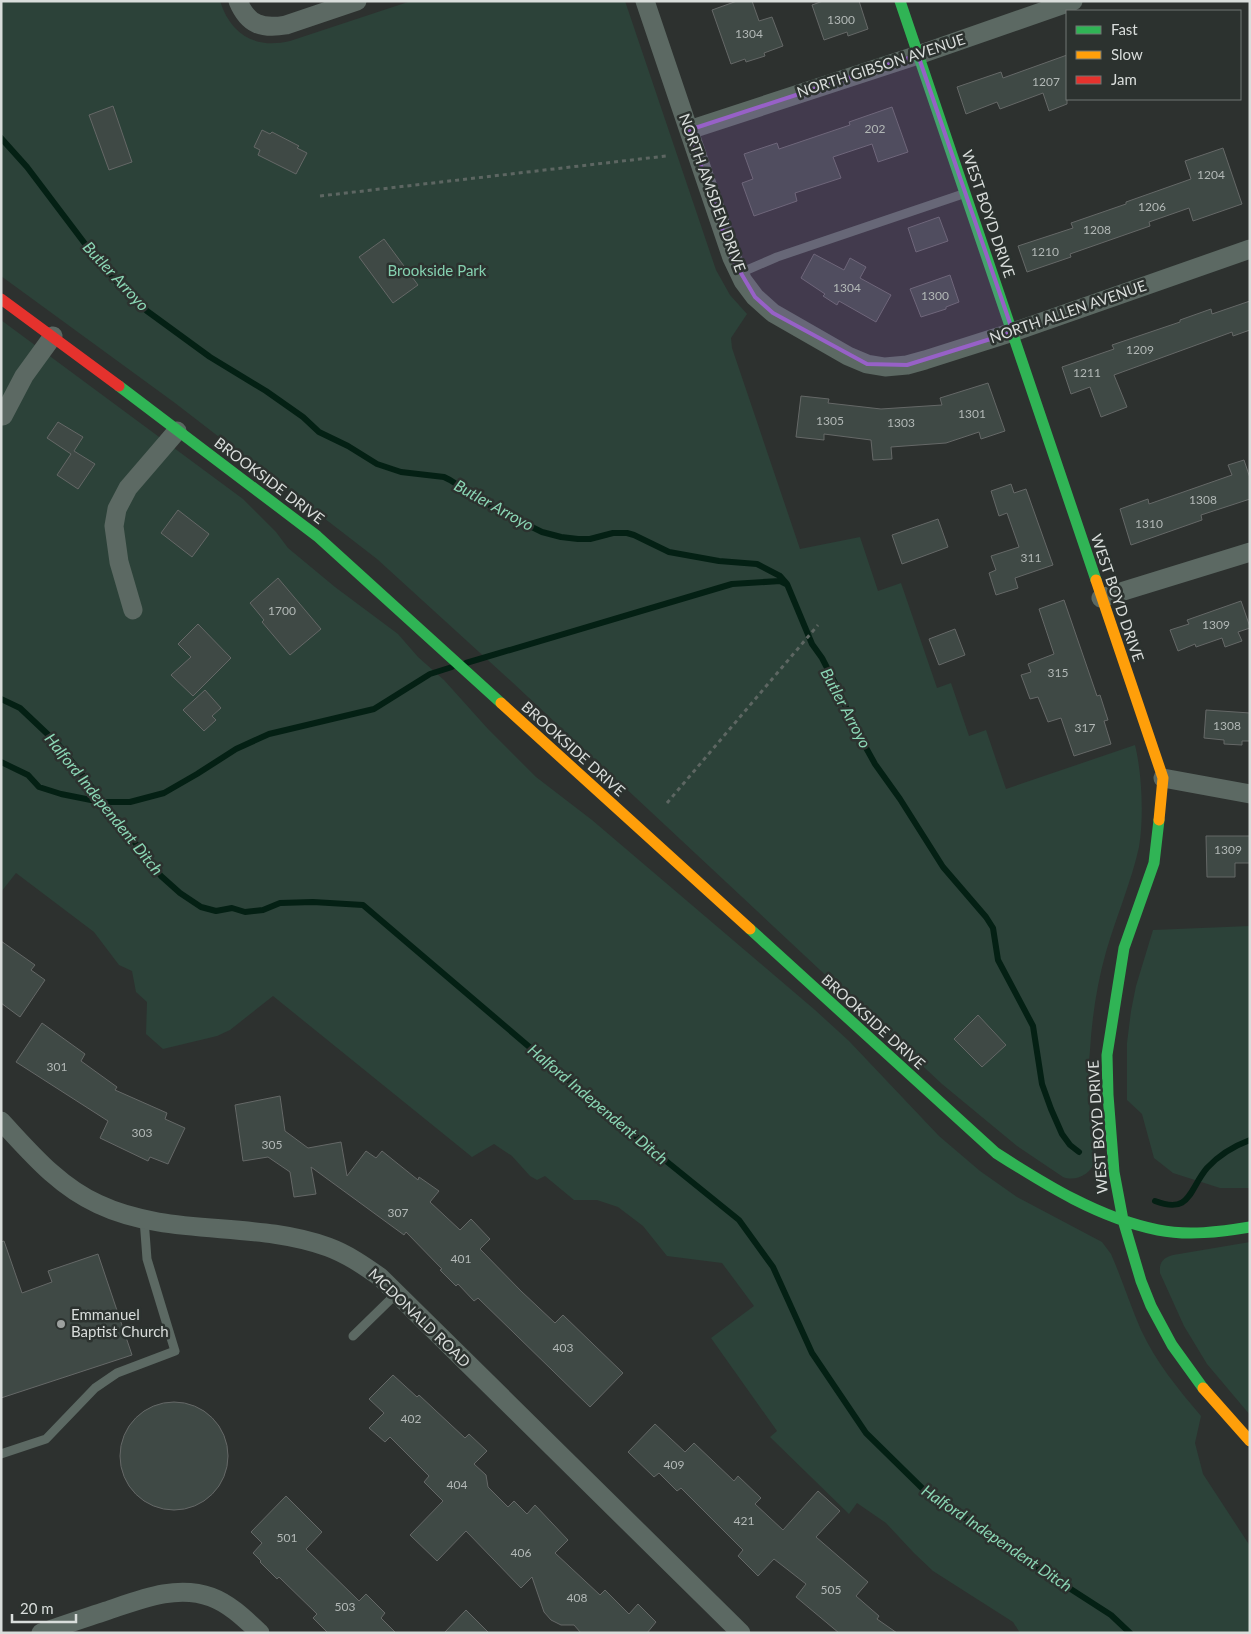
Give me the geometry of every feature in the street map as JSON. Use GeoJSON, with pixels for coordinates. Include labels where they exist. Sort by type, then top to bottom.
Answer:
{"type":"FeatureCollection","features":[{"type":"Feature","properties":{"kind":"main road","name":"WEST BOYD DRIVE"},"geometry":{"type":"LineString","coordinates":[[900,1],[1163,778],[1154,863],[1124,948],[1107,1055],[1114,1172],[1123,1220],[1141,1281],[1151,1306],[1172,1345],[1207,1393],[1250,1441]]}},
{"type":"Feature","properties":{"kind":"main road","name":"BROOKSIDE DRIVE"},"geometry":{"type":"LineString","coordinates":[[1,299],[244,479],[317,536],[996,1153],[1038,1180],[1123,1220],[1160,1230],[1199,1232],[1250,1227]]}},
{"type":"Feature","properties":{"kind":"street"},"geometry":{"type":"LineString","coordinates":[[238,1],[247,18],[266,27],[286,25],[357,1]]}},
{"type":"Feature","properties":{"kind":"street","name":"NORTH GIBSON AVENUE"},"geometry":{"type":"LineString","coordinates":[[689,130],[1073,1]]}},
{"type":"Feature","properties":{"kind":"street","name":"NORTH AMSDEN DRIVE"},"geometry":{"type":"LineString","coordinates":[[648,2],[732,258],[755,297],[773,313],[848,356],[867,364],[885,367]]}},
{"type":"Feature","properties":{"kind":"street","name":"NORTH ALLEN AVENUE"},"geometry":{"type":"LineString","coordinates":[[885,367],[907,365],[1013,332],[1250,249]]}},
{"type":"Feature","properties":{"kind":"street"},"geometry":{"type":"LineString","coordinates":[[3,416],[24,376],[53,336]]}},
{"type":"Feature","properties":{"kind":"street"},"geometry":{"type":"LineString","coordinates":[[133,610],[119,562],[114,526],[117,509],[128,488],[177,431]]}},
{"type":"Feature","properties":{"kind":"street"},"geometry":{"type":"LineString","coordinates":[[1101,598],[1250,552]]}},
{"type":"Feature","properties":{"kind":"street"},"geometry":{"type":"LineString","coordinates":[[1163,778],[1250,794]]}},
{"type":"Feature","properties":{"kind":"street","name":"MCDONALD ROAD"},"geometry":{"type":"LineString","coordinates":[[1,1121],[56,1178],[98,1204],[144,1219],[169,1224],[280,1235],[327,1246],[346,1254],[380,1277],[741,1633]]}},
{"type":"Feature","properties":{"kind":"street"},"geometry":{"type":"LineString","coordinates":[[41,1633],[150,1597],[172,1593],[191,1593],[209,1596],[217,1600],[241,1614],[260,1633]]}},
{"type":"Feature","properties":{"kind":"lane"},"geometry":{"type":"LineString","coordinates":[[740,273],[777,257],[966,193]]}},
{"type":"Feature","properties":{"kind":"lane"},"geometry":{"type":"LineString","coordinates":[[1,1454],[46,1440],[95,1388],[116,1373],[175,1351],[147,1259],[144,1219]]}},
{"type":"Feature","properties":{"kind":"lane"},"geometry":{"type":"LineString","coordinates":[[353,1336],[397,1293]]}},
{"type":"Feature","properties":{"kind":"path"},"geometry":{"type":"LineString","coordinates":[[320,196],[666,156]]}},
{"type":"Feature","properties":{"kind":"path"},"geometry":{"type":"LineString","coordinates":[[667,803],[818,625]]}},
{"type":"Feature","properties":{"kind":"highlighted area"},"geometry":{"type":"Polygon","coordinates":[[[918,55],[1013,332],[907,365],[867,364],[773,313],[755,297],[732,258],[689,130],[918,55]]]}},
{"type":"Feature","properties":{"kind":"green space","name":"Brookside Park"},"geometry":{"type":"Polygon","coordinates":[[[1,1],[220,1],[231,23],[246,37],[255,41],[277,43],[290,41],[411,1],[625,1],[716,270],[730,295],[747,314],[731,338],[732,348],[800,549],[860,537],[878,591],[901,583],[937,688],[951,683],[969,736],[986,730],[1006,789],[1135,745],[1141,782],[1141,835],[1132,874],[1106,952],[1095,1001],[1088,1080],[1096,1155],[1091,1169],[1087,1173],[1078,1178],[1063,1177],[1017,1146],[942,1084],[512,682],[377,559],[175,403],[1,276],[1,1]]]}},
{"type":"Feature","properties":{"kind":"green space"},"geometry":{"type":"Polygon","coordinates":[[[1,320],[243,499],[276,532],[288,548],[335,587],[398,634],[418,657],[444,680],[488,729],[536,777],[592,820],[815,1010],[849,1041],[939,1136],[980,1171],[1017,1197],[1102,1242],[1111,1254],[1137,1321],[1153,1353],[1201,1416],[1195,1443],[1203,1474],[1250,1546],[1250,1633],[1020,1633],[1013,1622],[933,1571],[886,1523],[857,1503],[849,1514],[770,1437],[777,1431],[711,1338],[754,1306],[722,1263],[667,1256],[643,1226],[618,1207],[597,1200],[574,1200],[545,1176],[537,1180],[530,1176],[512,1156],[494,1144],[472,1157],[273,996],[230,1030],[217,1036],[163,1049],[146,1034],[147,1002],[136,992],[132,971],[119,965],[94,932],[16,873],[1,892],[1,320]]]}},
{"type":"Feature","properties":{"kind":"green space"},"geometry":{"type":"Polygon","coordinates":[[[1250,926],[1250,1188],[1220,1188],[1173,1173],[1154,1158],[1142,1114],[1127,1100],[1127,1043],[1136,986],[1153,930],[1250,926]]]}},
{"type":"Feature","properties":{"kind":"green space"},"geometry":{"type":"Polygon","coordinates":[[[1250,1242],[1250,1415],[1207,1364],[1184,1326],[1160,1273],[1160,1266],[1162,1261],[1173,1255],[1250,1242]]]}},
{"type":"Feature","properties":{"kind":"building"},"geometry":{"type":"Polygon","coordinates":[[[737,1],[752,1],[759,21],[772,17],[783,46],[764,53],[765,56],[746,62],[745,59],[731,64],[712,10],[737,1]]]}},
{"type":"Feature","properties":{"kind":"building"},"geometry":{"type":"Polygon","coordinates":[[[823,1],[859,1],[868,29],[848,36],[847,32],[824,40],[812,5],[823,1]]]}},
{"type":"Feature","properties":{"kind":"building"},"geometry":{"type":"Polygon","coordinates":[[[1066,55],[1067,104],[1049,111],[1043,93],[1000,109],[997,102],[966,114],[957,87],[1001,72],[1003,78],[1066,55]]]}},
{"type":"Feature","properties":{"kind":"building"},"geometry":{"type":"Polygon","coordinates":[[[113,106],[132,162],[109,170],[89,115],[113,106]]]}},
{"type":"Feature","properties":{"kind":"building"},"geometry":{"type":"Polygon","coordinates":[[[892,107],[908,152],[878,162],[872,144],[833,157],[841,178],[795,193],[797,201],[754,216],[742,183],[753,179],[744,154],[777,143],[779,149],[850,125],[849,122],[892,107]]]}},
{"type":"Feature","properties":{"kind":"building"},"geometry":{"type":"Polygon","coordinates":[[[262,130],[270,134],[272,132],[299,146],[297,148],[307,153],[296,174],[258,155],[260,150],[254,147],[262,130]]]}},
{"type":"Feature","properties":{"kind":"building"},"geometry":{"type":"Polygon","coordinates":[[[1223,148],[1242,204],[1193,221],[1189,208],[1149,222],[1150,226],[1070,254],[1071,257],[1027,272],[1018,246],[1073,228],[1071,223],[1191,179],[1185,161],[1223,148]]]}},
{"type":"Feature","properties":{"kind":"building"},"geometry":{"type":"Polygon","coordinates":[[[939,217],[948,241],[916,252],[908,228],[939,217]]]}},
{"type":"Feature","properties":{"kind":"building"},"geometry":{"type":"Polygon","coordinates":[[[384,239],[418,285],[393,303],[359,257],[384,239]]]}},
{"type":"Feature","properties":{"kind":"building"},"geometry":{"type":"Polygon","coordinates":[[[814,254],[844,270],[850,258],[866,267],[860,278],[891,295],[876,322],[839,301],[837,305],[823,296],[825,294],[801,278],[814,254]]]}},
{"type":"Feature","properties":{"kind":"building"},"geometry":{"type":"Polygon","coordinates":[[[950,275],[959,302],[946,307],[946,309],[921,317],[910,289],[950,275]]]}},
{"type":"Feature","properties":{"kind":"building"},"geometry":{"type":"Polygon","coordinates":[[[1250,301],[1250,330],[1233,336],[1232,332],[1114,375],[1127,407],[1101,417],[1090,387],[1071,394],[1062,367],[1114,349],[1112,345],[1180,322],[1180,320],[1211,309],[1212,314],[1250,301]]]}},
{"type":"Feature","properties":{"kind":"building"},"geometry":{"type":"Polygon","coordinates":[[[988,383],[1005,431],[981,439],[979,432],[946,443],[891,447],[892,459],[873,460],[871,440],[824,434],[824,440],[796,437],[801,396],[829,399],[828,403],[881,409],[942,405],[940,398],[988,383]]]}},
{"type":"Feature","properties":{"kind":"building"},"geometry":{"type":"Polygon","coordinates":[[[58,422],[83,437],[74,451],[95,464],[78,489],[57,475],[71,454],[47,438],[58,422]]]}},
{"type":"Feature","properties":{"kind":"building"},"geometry":{"type":"Polygon","coordinates":[[[1244,460],[1250,478],[1250,499],[1201,515],[1202,520],[1131,545],[1120,509],[1148,499],[1149,504],[1232,475],[1228,465],[1244,460]]]}},
{"type":"Feature","properties":{"kind":"building"},"geometry":{"type":"Polygon","coordinates":[[[1011,484],[1014,493],[1026,489],[1053,565],[1015,578],[1018,588],[996,595],[989,573],[996,570],[991,556],[1019,547],[1007,513],[999,516],[991,491],[1011,484]]]}},
{"type":"Feature","properties":{"kind":"building"},"geometry":{"type":"Polygon","coordinates":[[[178,510],[209,534],[192,557],[161,533],[178,510]]]}},
{"type":"Feature","properties":{"kind":"building"},"geometry":{"type":"Polygon","coordinates":[[[938,519],[948,547],[902,564],[892,535],[938,519]]]}},
{"type":"Feature","properties":{"kind":"building"},"geometry":{"type":"Polygon","coordinates":[[[278,578],[321,629],[290,655],[262,622],[264,620],[250,603],[278,578]]]}},
{"type":"Feature","properties":{"kind":"building"},"geometry":{"type":"Polygon","coordinates":[[[1064,600],[1097,696],[1100,695],[1108,720],[1104,721],[1111,744],[1074,756],[1061,718],[1048,722],[1038,697],[1030,699],[1021,675],[1031,672],[1028,664],[1054,654],[1039,609],[1064,600]]]}},
{"type":"Feature","properties":{"kind":"building"},"geometry":{"type":"Polygon","coordinates":[[[1241,601],[1250,627],[1238,632],[1242,641],[1225,647],[1222,638],[1196,647],[1195,644],[1178,651],[1170,630],[1189,624],[1187,620],[1241,601]]]}},
{"type":"Feature","properties":{"kind":"building"},"geometry":{"type":"Polygon","coordinates":[[[198,624],[231,658],[193,696],[171,675],[191,657],[178,644],[198,624]]]}},
{"type":"Feature","properties":{"kind":"building"},"geometry":{"type":"Polygon","coordinates":[[[955,629],[965,655],[939,665],[929,639],[955,629]]]}},
{"type":"Feature","properties":{"kind":"building"},"geometry":{"type":"Polygon","coordinates":[[[205,690],[221,708],[212,716],[216,720],[204,731],[183,710],[205,690]]]}},
{"type":"Feature","properties":{"kind":"building"},"geometry":{"type":"Polygon","coordinates":[[[1206,710],[1250,713],[1250,741],[1242,741],[1242,745],[1224,744],[1224,740],[1204,738],[1206,710]]]}},
{"type":"Feature","properties":{"kind":"building"},"geometry":{"type":"Polygon","coordinates":[[[1206,836],[1250,836],[1250,863],[1235,863],[1235,877],[1207,877],[1206,836]]]}},
{"type":"Feature","properties":{"kind":"building"},"geometry":{"type":"Polygon","coordinates":[[[1,941],[35,965],[31,970],[45,980],[20,1017],[1,1003],[1,941]]]}},
{"type":"Feature","properties":{"kind":"building"},"geometry":{"type":"Polygon","coordinates":[[[978,1015],[1006,1045],[982,1067],[954,1039],[978,1015]]]}},
{"type":"Feature","properties":{"kind":"building"},"geometry":{"type":"Polygon","coordinates":[[[42,1023],[85,1054],[81,1061],[117,1087],[115,1090],[167,1113],[165,1119],[185,1128],[168,1164],[150,1157],[148,1161],[100,1138],[108,1121],[16,1062],[42,1023]]]}},
{"type":"Feature","properties":{"kind":"building"},"geometry":{"type":"Polygon","coordinates":[[[280,1096],[285,1131],[308,1148],[341,1142],[347,1176],[366,1151],[376,1158],[382,1151],[418,1180],[419,1177],[439,1191],[430,1202],[460,1230],[471,1219],[490,1239],[480,1249],[521,1291],[555,1323],[563,1315],[623,1373],[590,1407],[478,1298],[474,1301],[458,1284],[456,1286],[406,1232],[404,1235],[311,1167],[316,1194],[294,1197],[290,1172],[268,1157],[243,1161],[235,1105],[280,1096]]]}},
{"type":"Feature","properties":{"kind":"building","name":"Emmanuel Baptist Church"},"geometry":{"type":"Polygon","coordinates":[[[4,1241],[22,1293],[52,1282],[48,1271],[98,1254],[132,1355],[1,1398],[1,1242],[4,1241]]]}},
{"type":"Feature","properties":{"kind":"building"},"geometry":{"type":"Polygon","coordinates":[[[393,1375],[417,1397],[419,1395],[465,1438],[469,1434],[487,1451],[474,1464],[486,1475],[488,1487],[508,1507],[514,1501],[527,1514],[535,1505],[568,1540],[555,1553],[600,1595],[605,1590],[629,1614],[638,1604],[656,1622],[647,1633],[581,1633],[574,1625],[561,1625],[551,1620],[544,1612],[532,1577],[521,1588],[466,1531],[437,1561],[410,1535],[443,1501],[424,1482],[429,1476],[390,1437],[385,1442],[369,1428],[384,1413],[369,1399],[393,1375]]]}},
{"type":"Feature","properties":{"kind":"building"},"geometry":{"type":"Polygon","coordinates":[[[174,1402],[195,1406],[212,1418],[224,1435],[228,1456],[224,1477],[212,1494],[195,1506],[174,1510],[153,1506],[136,1494],[124,1477],[120,1456],[124,1435],[136,1418],[153,1406],[174,1402]]]}},
{"type":"Feature","properties":{"kind":"building"},"geometry":{"type":"Polygon","coordinates":[[[655,1424],[685,1452],[694,1443],[734,1481],[738,1476],[761,1498],[755,1504],[783,1530],[818,1491],[840,1511],[816,1537],[868,1582],[856,1596],[879,1616],[877,1619],[897,1633],[839,1633],[796,1597],[806,1584],[774,1559],[758,1576],[738,1556],[743,1550],[681,1488],[677,1491],[659,1473],[654,1477],[628,1452],[655,1424]]]}},
{"type":"Feature","properties":{"kind":"building"},"geometry":{"type":"Polygon","coordinates":[[[286,1496],[322,1532],[306,1549],[359,1601],[366,1594],[385,1613],[381,1618],[396,1633],[328,1633],[313,1618],[317,1614],[279,1577],[277,1579],[260,1562],[253,1553],[262,1543],[251,1532],[286,1496]]]}},
{"type":"Feature","properties":{"kind":"building"},"geometry":{"type":"Polygon","coordinates":[[[466,1610],[489,1633],[444,1633],[466,1610]]]}},
{"type":"Feature","properties":{"kind":"waterway","name":"Butler Arroyo"},"geometry":{"type":"LineString","coordinates":[[1,138],[27,167],[95,257],[147,311],[210,357],[266,391],[303,417],[319,432],[348,446],[377,464],[401,472],[444,477],[499,511],[542,532],[578,539],[590,539],[613,533],[627,533],[669,552],[719,561],[757,564],[780,576],[787,584],[812,644],[822,658],[855,728],[875,764],[900,799],[943,867],[986,917],[993,928],[998,960],[1033,1026],[1042,1084],[1051,1109],[1062,1134],[1070,1145],[1079,1152]]}},
{"type":"Feature","properties":{"kind":"waterway"},"geometry":{"type":"LineString","coordinates":[[466,663],[732,584],[780,581],[786,584]]}},
{"type":"Feature","properties":{"kind":"waterway"},"geometry":{"type":"LineString","coordinates":[[1,762],[28,775],[39,787],[61,794],[101,802],[130,802],[164,793],[236,749],[269,734],[374,709],[430,674],[452,667]]}},
{"type":"Feature","properties":{"kind":"waterway","name":"Halford Independent Ditch"},"geometry":{"type":"LineString","coordinates":[[1,699],[20,708],[58,744],[161,876],[180,893],[201,907],[216,911],[232,908],[245,912],[263,910],[280,903],[313,902],[363,905],[608,1114],[739,1220],[773,1267],[812,1353],[866,1433],[923,1489],[1035,1566],[1111,1615],[1130,1633]]}},
{"type":"Feature","properties":{"kind":"waterway","name":"Butler Arroyo"},"geometry":{"type":"LineString","coordinates":[[1155,1201],[1176,1205],[1183,1202],[1188,1198],[1207,1168],[1216,1159],[1250,1140]]}},
{"type":"Feature","properties":{"kind":"traffic: fast"},"geometry":{"type":"LineString","coordinates":[[900,1],[1096,580]]}},
{"type":"Feature","properties":{"kind":"traffic: fast"},"geometry":{"type":"LineString","coordinates":[[119,386],[317,536],[501,703]]}},
{"type":"Feature","properties":{"kind":"traffic: fast"},"geometry":{"type":"LineString","coordinates":[[1159,820],[1154,863],[1124,948],[1107,1055],[1108,1095],[1114,1172],[1123,1220],[1141,1281],[1151,1306],[1172,1345],[1203,1388]]}},
{"type":"Feature","properties":{"kind":"traffic: fast"},"geometry":{"type":"LineString","coordinates":[[750,929],[996,1153],[1034,1177],[1094,1209],[1136,1225],[1169,1232],[1192,1233],[1250,1227]]}},
{"type":"Feature","properties":{"kind":"traffic: slow"},"geometry":{"type":"LineString","coordinates":[[1096,580],[1163,778],[1159,820]]}},
{"type":"Feature","properties":{"kind":"traffic: slow"},"geometry":{"type":"LineString","coordinates":[[501,703],[750,929]]}},
{"type":"Feature","properties":{"kind":"traffic: slow"},"geometry":{"type":"LineString","coordinates":[[1203,1388],[1250,1441]]}},
{"type":"Feature","properties":{"kind":"traffic: jam"},"geometry":{"type":"LineString","coordinates":[[1,299],[119,386]]}},
{"type":"Feature","properties":{"kind":"place","name":"Emmanuel Baptist Church"},"geometry":{"type":"Point","coordinates":[61,1324]}}]}
